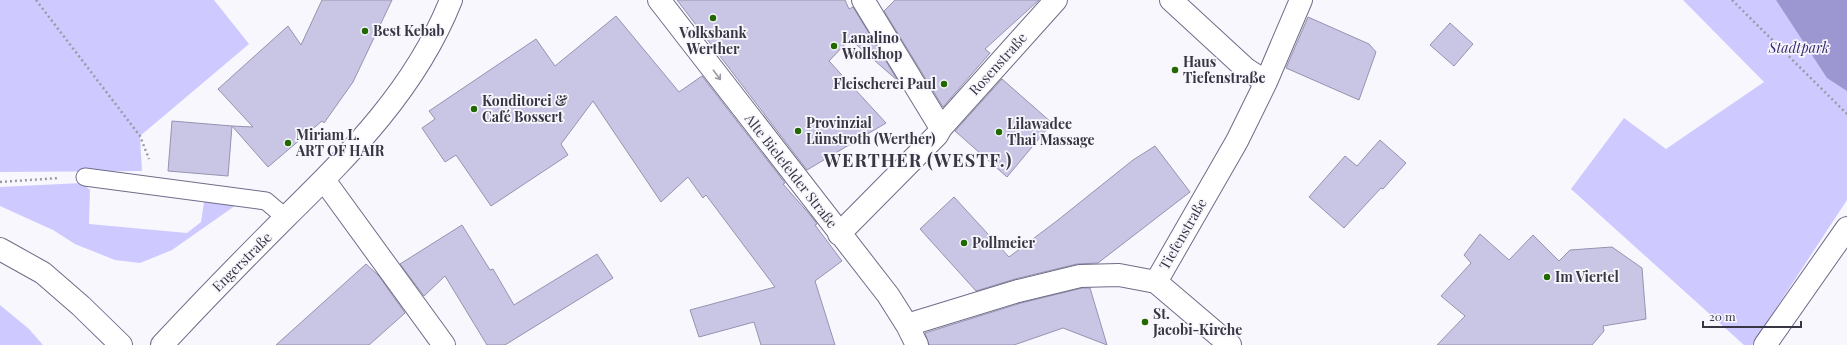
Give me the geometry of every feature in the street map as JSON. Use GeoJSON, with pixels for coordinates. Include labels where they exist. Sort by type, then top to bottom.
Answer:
{"type":"FeatureCollection","features":[{"type":"Feature","properties":{"kind":"street","name":"Engerstraße"},"geometry":{"type":"LineString","coordinates":[[162,345],[324,180],[360,141],[406,85],[440,28],[451,0]]}},
{"type":"Feature","properties":{"kind":"street","name":"Alte Bielefelder Straße"},"geometry":{"type":"LineString","coordinates":[[658,0],[888,295],[907,325],[917,345]]}},
{"type":"Feature","properties":{"kind":"street"},"geometry":{"type":"LineString","coordinates":[[863,0],[941,128]]}},
{"type":"Feature","properties":{"kind":"street","name":"Rosenstraße"},"geometry":{"type":"LineString","coordinates":[[839,234],[937,135],[941,128],[1056,0]]}},
{"type":"Feature","properties":{"kind":"street"},"geometry":{"type":"LineString","coordinates":[[1171,0],[1246,69],[1266,82]]}},
{"type":"Feature","properties":{"kind":"street","name":"Tiefenstraße"},"geometry":{"type":"LineString","coordinates":[[907,325],[1018,291],[1080,276],[1119,275],[1156,282],[1237,141],[1266,82],[1301,0]]}},
{"type":"Feature","properties":{"kind":"street"},"geometry":{"type":"LineString","coordinates":[[324,180],[444,345]]}},
{"type":"Feature","properties":{"kind":"street"},"geometry":{"type":"LineString","coordinates":[[1765,345],[1847,228]]}},
{"type":"Feature","properties":{"kind":"street"},"geometry":{"type":"LineString","coordinates":[[0,249],[43,273],[81,306],[121,345]]}},
{"type":"Feature","properties":{"kind":"street"},"geometry":{"type":"LineString","coordinates":[[1156,282],[1230,345]]}},
{"type":"Feature","properties":{"kind":"lane"},"geometry":{"type":"LineString","coordinates":[[86,177],[159,185],[266,201],[286,218]]}},
{"type":"Feature","properties":{"kind":"path"},"geometry":{"type":"LineString","coordinates":[[36,0],[140,136],[159,185]]}},
{"type":"Feature","properties":{"kind":"path"},"geometry":{"type":"LineString","coordinates":[[1732,0],[1847,114]]}},
{"type":"Feature","properties":{"kind":"path"},"geometry":{"type":"LineString","coordinates":[[0,182],[86,177]]}},
{"type":"Feature","properties":{"kind":"green space"},"geometry":{"type":"Polygon","coordinates":[[[0,0],[214,0],[249,44],[140,136],[142,171],[0,172],[0,0]]]}},
{"type":"Feature","properties":{"kind":"green space","name":"Stadtpark"},"geometry":{"type":"Polygon","coordinates":[[[1683,0],[1847,0],[1847,200],[1752,345],[1744,345],[1571,189],[1624,118],[1666,149],[1764,82],[1683,0]]]}},
{"type":"Feature","properties":{"kind":"green space"},"geometry":{"type":"Polygon","coordinates":[[[82,183],[90,190],[89,224],[187,233],[201,222],[204,202],[239,203],[172,250],[140,263],[115,260],[75,244],[53,230],[0,206],[0,187],[82,183]]]}},
{"type":"Feature","properties":{"kind":"green space"},"geometry":{"type":"Polygon","coordinates":[[[0,305],[29,329],[43,345],[0,345],[0,305]]]}},
{"type":"Feature","properties":{"kind":"shaded area"},"geometry":{"type":"Polygon","coordinates":[[[1776,0],[1847,0],[1847,91],[1827,78],[1776,0]]]}},
{"type":"Feature","properties":{"kind":"building"},"geometry":{"type":"Polygon","coordinates":[[[322,0],[392,0],[353,82],[324,123],[322,121],[268,167],[232,126],[253,127],[218,89],[288,26],[301,45],[322,0]]]}},
{"type":"Feature","properties":{"kind":"building"},"geometry":{"type":"Polygon","coordinates":[[[677,0],[845,0],[849,9],[853,7],[898,81],[850,39],[829,61],[886,123],[807,170],[677,0]]]}},
{"type":"Feature","properties":{"kind":"building"},"geometry":{"type":"Polygon","coordinates":[[[895,0],[1039,0],[985,49],[990,53],[943,107],[884,11],[895,0]]]}},
{"type":"Feature","properties":{"kind":"building"},"geometry":{"type":"Polygon","coordinates":[[[616,16],[679,92],[702,76],[785,183],[783,184],[811,216],[817,224],[815,225],[842,261],[815,281],[835,345],[761,345],[754,322],[699,337],[690,310],[775,287],[706,195],[703,198],[688,177],[661,202],[593,101],[561,144],[568,155],[491,206],[456,155],[445,162],[422,128],[435,119],[429,111],[536,39],[555,66],[616,16]]]}},
{"type":"Feature","properties":{"kind":"building"},"geometry":{"type":"Polygon","coordinates":[[[1308,17],[1369,44],[1376,52],[1359,100],[1286,68],[1308,17]]]}},
{"type":"Feature","properties":{"kind":"building"},"geometry":{"type":"Polygon","coordinates":[[[1450,23],[1473,44],[1454,66],[1430,45],[1450,23]]]}},
{"type":"Feature","properties":{"kind":"building"},"geometry":{"type":"Polygon","coordinates":[[[1002,79],[1052,123],[1007,177],[955,131],[1002,79]]]}},
{"type":"Feature","properties":{"kind":"building"},"geometry":{"type":"Polygon","coordinates":[[[172,121],[232,126],[228,176],[168,171],[172,121]]]}},
{"type":"Feature","properties":{"kind":"building"},"geometry":{"type":"Polygon","coordinates":[[[1380,140],[1406,163],[1383,189],[1381,188],[1344,228],[1309,197],[1345,156],[1357,166],[1380,140]]]}},
{"type":"Feature","properties":{"kind":"building"},"geometry":{"type":"Polygon","coordinates":[[[1155,146],[1190,192],[1098,263],[1077,264],[1015,279],[976,291],[920,229],[954,197],[1009,257],[1133,160],[1155,146]]]}},
{"type":"Feature","properties":{"kind":"building"},"geometry":{"type":"Polygon","coordinates":[[[462,225],[490,270],[493,269],[514,305],[597,254],[613,278],[505,345],[487,345],[445,276],[424,296],[400,264],[462,225]]]}},
{"type":"Feature","properties":{"kind":"building"},"geometry":{"type":"Polygon","coordinates":[[[1480,234],[1509,260],[1533,235],[1559,261],[1570,250],[1612,247],[1642,268],[1646,319],[1603,326],[1604,331],[1592,345],[1437,345],[1465,316],[1441,296],[1471,263],[1464,255],[1480,234]]]}},
{"type":"Feature","properties":{"kind":"building"},"geometry":{"type":"Polygon","coordinates":[[[366,264],[379,276],[405,313],[369,345],[276,345],[366,264]]]}},
{"type":"Feature","properties":{"kind":"building"},"geometry":{"type":"Polygon","coordinates":[[[1082,288],[1090,288],[1107,345],[1063,328],[1014,345],[929,345],[925,333],[1021,303],[1082,288]]]}},
{"type":"Feature","properties":{"kind":"place","name":"Volksbank Werther"},"geometry":{"type":"Point","coordinates":[713,18]}},
{"type":"Feature","properties":{"kind":"place","name":"Best Kebab"},"geometry":{"type":"Point","coordinates":[365,31]}},
{"type":"Feature","properties":{"kind":"place","name":"Lanalino Wollshop"},"geometry":{"type":"Point","coordinates":[834,46]}},
{"type":"Feature","properties":{"kind":"place","name":"Haus Tiefenstraße"},"geometry":{"type":"Point","coordinates":[1175,70]}},
{"type":"Feature","properties":{"kind":"place","name":"Fleischerei Paul"},"geometry":{"type":"Point","coordinates":[944,84]}},
{"type":"Feature","properties":{"kind":"place","name":"Konditorei & Café Bossert"},"geometry":{"type":"Point","coordinates":[474,109]}},
{"type":"Feature","properties":{"kind":"place","name":"Provinzial Lünstroth (Werther)"},"geometry":{"type":"Point","coordinates":[798,131]}},
{"type":"Feature","properties":{"kind":"place","name":"Lilawadee Thai Massage"},"geometry":{"type":"Point","coordinates":[999,132]}},
{"type":"Feature","properties":{"kind":"place","name":"Miriam L. ART OF HAIR"},"geometry":{"type":"Point","coordinates":[288,143]}},
{"type":"Feature","properties":{"kind":"place","name":"Pollmeier"},"geometry":{"type":"Point","coordinates":[964,243]}},
{"type":"Feature","properties":{"kind":"place","name":"Im Viertel"},"geometry":{"type":"Point","coordinates":[1547,277]}},
{"type":"Feature","properties":{"kind":"place","name":"St. Jacobi-Kirche"},"geometry":{"type":"Point","coordinates":[1145,322]}},
{"type":"Feature","properties":{"kind":"district","name":"WERTHER (WESTF.)"},"geometry":{"type":"Point","coordinates":[918,161]}}]}
